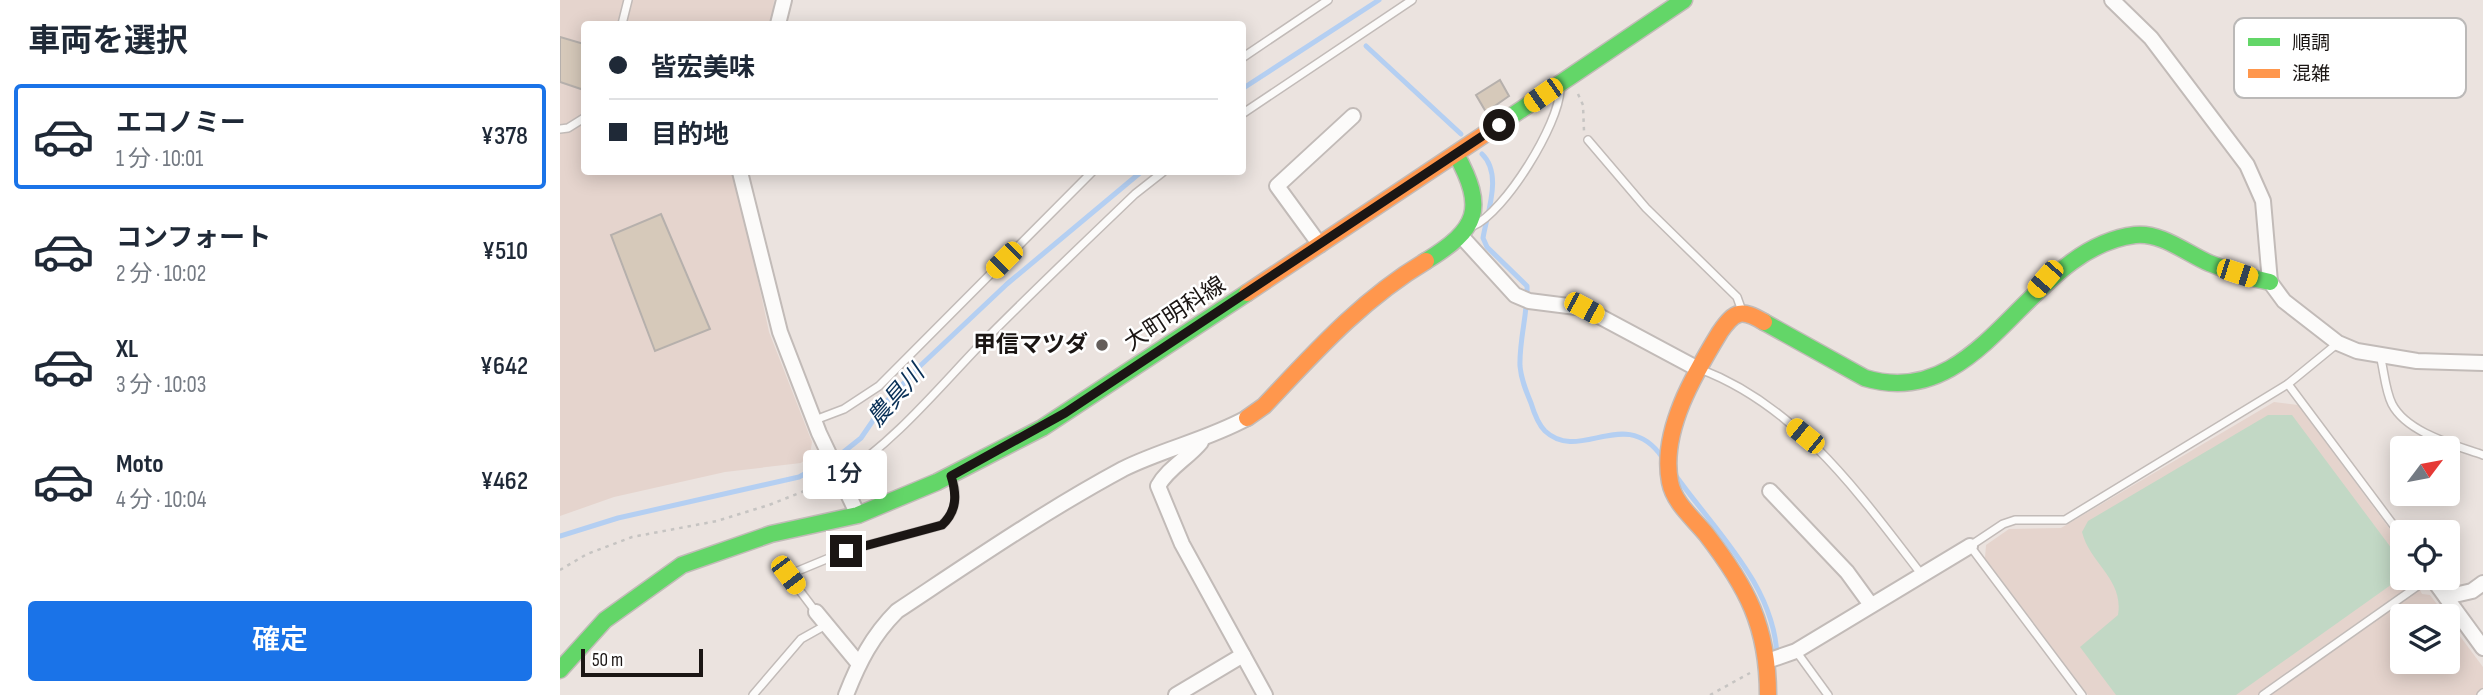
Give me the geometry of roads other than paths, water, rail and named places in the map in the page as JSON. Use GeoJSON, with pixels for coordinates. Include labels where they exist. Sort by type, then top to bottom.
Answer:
{"type":"FeatureCollection","features":[{"type":"Feature","properties":{"kind":"street"},"geometry":{"type":"LineString","coordinates":[[779,21],[784,0]]}},
{"type":"Feature","properties":{"kind":"street","name":"大町明科線"},"geometry":{"type":"LineString","coordinates":[[560,670],[584,640],[605,620],[682,565],[771,534],[858,515],[951,476],[1042,428],[1456,154],[1564,88],[1684,0]]}},
{"type":"Feature","properties":{"kind":"street"},"geometry":{"type":"LineString","coordinates":[[2112,0],[2151,38],[2256,182],[2263,201],[2270,282],[2284,301],[2338,343],[2380,355],[2417,361],[2483,363]]}},
{"type":"Feature","properties":{"kind":"street"},"geometry":{"type":"LineString","coordinates":[[1320,245],[1277,186],[1353,116]]}},
{"type":"Feature","properties":{"kind":"street"},"geometry":{"type":"LineString","coordinates":[[846,695],[879,628],[897,611],[1040,517],[1126,468],[1202,440],[1247,418],[1264,406],[1371,299],[1407,271],[1466,232],[1476,210],[1475,196],[1456,154]]}},
{"type":"Feature","properties":{"kind":"street"},"geometry":{"type":"LineString","coordinates":[[741,175],[780,331],[817,427],[858,515]]}},
{"type":"Feature","properties":{"kind":"street"},"geometry":{"type":"LineString","coordinates":[[1466,232],[1516,295],[1529,301],[1584,308],[1699,369]]}},
{"type":"Feature","properties":{"kind":"street"},"geometry":{"type":"LineString","coordinates":[[1768,695],[1770,660],[1747,590],[1675,496],[1670,482],[1669,449],[1699,369],[1726,324],[1742,312],[1748,312],[1858,375],[1901,385],[1932,379],[1952,368],[2002,327],[2045,279],[2091,248],[2116,238],[2155,237],[2215,265],[2270,282]]}},
{"type":"Feature","properties":{"kind":"street"},"geometry":{"type":"LineString","coordinates":[[1202,440],[1189,457],[1164,476],[1158,486],[1182,544],[1265,695]]}},
{"type":"Feature","properties":{"kind":"street"},"geometry":{"type":"LineString","coordinates":[[1770,491],[1847,572],[1871,605]]}},
{"type":"Feature","properties":{"kind":"street"},"geometry":{"type":"LineString","coordinates":[[1770,660],[1796,651],[1970,546]]}},
{"type":"Feature","properties":{"kind":"street"},"geometry":{"type":"LineString","coordinates":[[2446,597],[2472,590],[2483,583]]}},
{"type":"Feature","properties":{"kind":"street"},"geometry":{"type":"LineString","coordinates":[[2440,590],[2483,648]]}},
{"type":"Feature","properties":{"kind":"street"},"geometry":{"type":"LineString","coordinates":[[816,612],[859,664]]}},
{"type":"Feature","properties":{"kind":"street"},"geometry":{"type":"LineString","coordinates":[[1176,695],[1243,655]]}},
{"type":"Feature","properties":{"kind":"lane"},"geometry":{"type":"LineString","coordinates":[[623,21],[628,0]]}},
{"type":"Feature","properties":{"kind":"lane"},"geometry":{"type":"LineString","coordinates":[[1246,55],[1328,0]]}},
{"type":"Feature","properties":{"kind":"lane"},"geometry":{"type":"LineString","coordinates":[[1246,111],[1412,0]]}},
{"type":"Feature","properties":{"kind":"lane"},"geometry":{"type":"LineString","coordinates":[[1466,232],[1487,219],[1517,183],[1554,117],[1564,88]]}},
{"type":"Feature","properties":{"kind":"lane"},"geometry":{"type":"LineString","coordinates":[[560,129],[568,128],[581,120]]}},
{"type":"Feature","properties":{"kind":"lane"},"geometry":{"type":"LineString","coordinates":[[1588,140],[1646,208],[1737,297],[1742,312]]}},
{"type":"Feature","properties":{"kind":"lane"},"geometry":{"type":"LineString","coordinates":[[817,427],[879,386],[1089,175]]}},
{"type":"Feature","properties":{"kind":"lane"},"geometry":{"type":"LineString","coordinates":[[839,475],[868,459],[891,439],[981,344],[1135,194],[1159,175]]}},
{"type":"Feature","properties":{"kind":"lane"},"geometry":{"type":"LineString","coordinates":[[2082,695],[1970,546],[2003,524],[2015,520],[2065,520],[2288,384],[2338,343]]}},
{"type":"Feature","properties":{"kind":"lane"},"geometry":{"type":"LineString","coordinates":[[2380,355],[2392,404],[2400,414],[2446,442],[2483,455]]}},
{"type":"Feature","properties":{"kind":"lane"},"geometry":{"type":"LineString","coordinates":[[1699,369],[1725,380],[1760,403],[1822,452],[1922,575]]}},
{"type":"Feature","properties":{"kind":"lane"},"geometry":{"type":"LineString","coordinates":[[2288,384],[2390,521]]}},
{"type":"Feature","properties":{"kind":"lane"},"geometry":{"type":"LineString","coordinates":[[816,612],[788,575],[846,551],[942,525],[951,517],[955,502],[951,476]]}},
{"type":"Feature","properties":{"kind":"lane"},"geometry":{"type":"LineString","coordinates":[[2263,695],[2413,590]]}},
{"type":"Feature","properties":{"kind":"lane"},"geometry":{"type":"LineString","coordinates":[[753,695],[801,639],[827,625]]}},
{"type":"Feature","properties":{"kind":"lane"},"geometry":{"type":"LineString","coordinates":[[1796,651],[1828,695]]}},
{"type":"Feature","properties":{"kind":"waterway","name":"農具川"},"geometry":{"type":"LineString","coordinates":[[1246,86],[1379,0]]}},
{"type":"Feature","properties":{"kind":"waterway"},"geometry":{"type":"LineString","coordinates":[[1366,46],[1461,134]]}},
{"type":"Feature","properties":{"kind":"waterway"},"geometry":{"type":"LineString","coordinates":[[1482,154],[1492,172],[1493,183],[1483,238],[1487,247],[1527,286],[1520,366],[1524,385],[1540,425],[1559,439],[1573,442],[1618,434],[1633,435],[1648,442],[1662,457]]}},
{"type":"Feature","properties":{"kind":"waterway","name":"農具川"},"geometry":{"type":"LineString","coordinates":[[560,536],[618,518],[799,477],[841,454],[861,438],[885,403],[920,366],[1007,284],[1137,175]]}},
{"type":"Feature","properties":{"kind":"waterway"},"geometry":{"type":"LineString","coordinates":[[1676,476],[1725,539],[1754,583],[1766,606],[1774,631],[1777,657]]}},
{"type":"Feature","properties":{"kind":"place","name":"甲信マツダ"},"geometry":{"type":"Point","coordinates":[1102,345]}}]}
